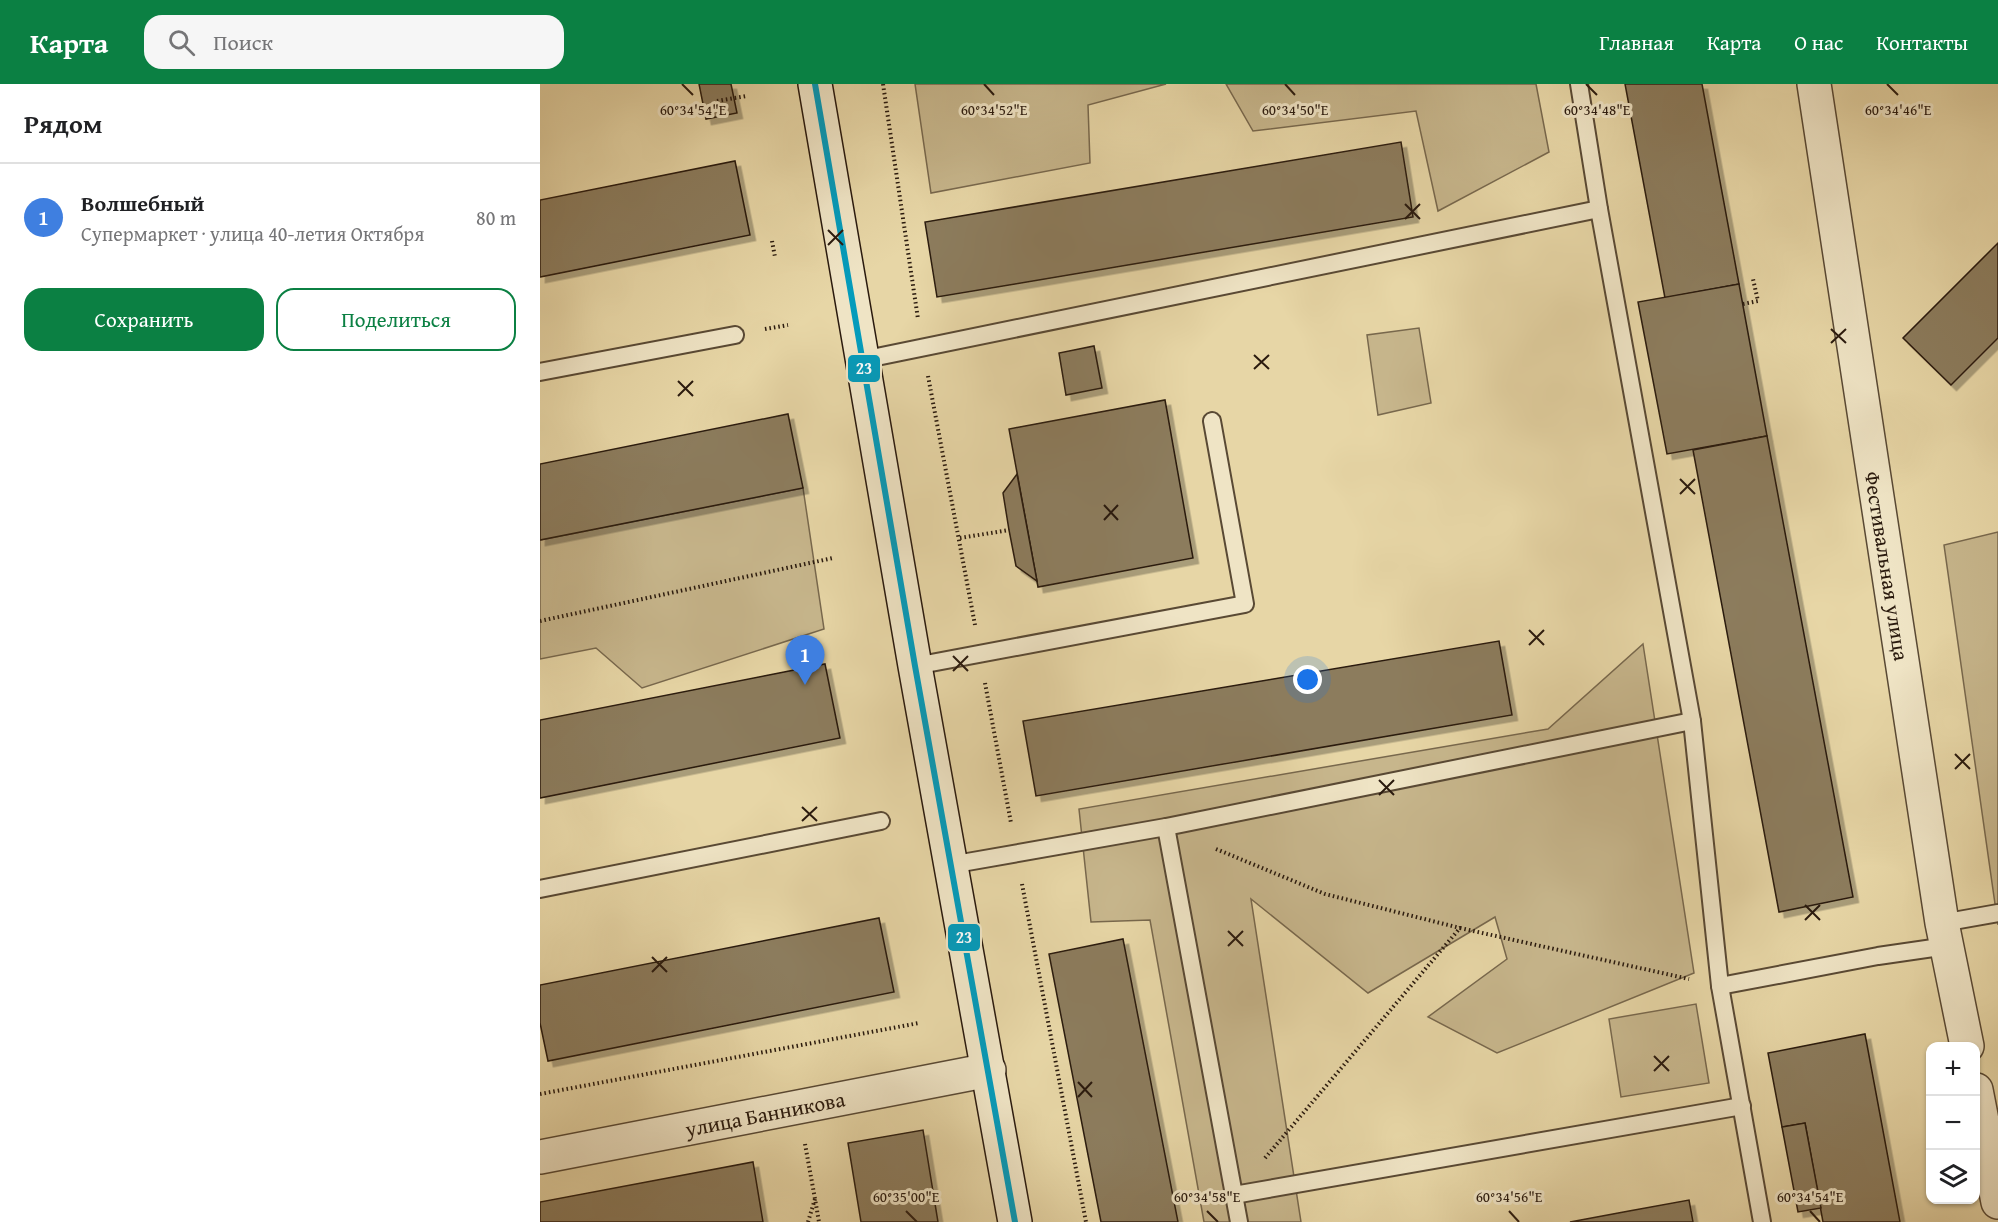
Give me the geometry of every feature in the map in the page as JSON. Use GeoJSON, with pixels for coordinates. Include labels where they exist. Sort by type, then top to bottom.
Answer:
{"type":"FeatureCollection","features":[{"type":"Feature","properties":{"kind":"street"},"geometry":{"type":"LineString","coordinates":[[815,84],[950,865],[1016,1222]]}},
{"type":"Feature","properties":{"kind":"street","name":"Фестивальная улица"},"geometry":{"type":"LineString","coordinates":[[1815,84],[1944,934],[1966,1042]]}},
{"type":"Feature","properties":{"kind":"street","name":"улица Банникова"},"geometry":{"type":"LineString","coordinates":[[540,1157],[989,1070]]}},
{"type":"Feature","properties":{"kind":"street"},"geometry":{"type":"LineString","coordinates":[[1977,1096],[1998,1202]]}},
{"type":"Feature","properties":{"kind":"lane"},"geometry":{"type":"LineString","coordinates":[[1579,84],[1599,209],[1692,721],[1720,986],[1761,1222]]}},
{"type":"Feature","properties":{"kind":"lane"},"geometry":{"type":"LineString","coordinates":[[862,360],[1599,209]]}},
{"type":"Feature","properties":{"kind":"lane"},"geometry":{"type":"LineString","coordinates":[[540,372],[735,334]]}},
{"type":"Feature","properties":{"kind":"lane"},"geometry":{"type":"LineString","coordinates":[[915,666],[1245,604],[1212,421]]}},
{"type":"Feature","properties":{"kind":"lane"},"geometry":{"type":"LineString","coordinates":[[950,865],[1166,827],[1692,721]]}},
{"type":"Feature","properties":{"kind":"lane"},"geometry":{"type":"LineString","coordinates":[[540,889],[881,821]]}},
{"type":"Feature","properties":{"kind":"lane"},"geometry":{"type":"LineString","coordinates":[[1166,827],[1239,1222]]}},
{"type":"Feature","properties":{"kind":"lane"},"geometry":{"type":"LineString","coordinates":[[1720,986],[1878,956],[1998,913]]}},
{"type":"Feature","properties":{"kind":"lane"},"geometry":{"type":"LineString","coordinates":[[1234,1195],[1742,1106]]}},
{"type":"Feature","properties":{"kind":"path"},"geometry":{"type":"LineString","coordinates":[[883,84],[922,349],[1086,1222]]}},
{"type":"Feature","properties":{"kind":"path"},"geometry":{"type":"LineString","coordinates":[[717,101],[746,96]]}},
{"type":"Feature","properties":{"kind":"path"},"geometry":{"type":"LineString","coordinates":[[772,241],[775,257]]}},
{"type":"Feature","properties":{"kind":"path"},"geometry":{"type":"LineString","coordinates":[[1743,304],[1758,301],[1753,279]]}},
{"type":"Feature","properties":{"kind":"path"},"geometry":{"type":"LineString","coordinates":[[959,538],[1009,530]]}},
{"type":"Feature","properties":{"kind":"path"},"geometry":{"type":"LineString","coordinates":[[540,621],[833,558]]}},
{"type":"Feature","properties":{"kind":"path"},"geometry":{"type":"LineString","coordinates":[[1166,827],[1325,894],[1460,928],[1720,986]]}},
{"type":"Feature","properties":{"kind":"path"},"geometry":{"type":"LineString","coordinates":[[1234,1195],[1460,928]]}},
{"type":"Feature","properties":{"kind":"path"},"geometry":{"type":"LineString","coordinates":[[540,1094],[919,1023]]}},
{"type":"Feature","properties":{"kind":"path"},"geometry":{"type":"LineString","coordinates":[[799,1107],[819,1222]]}},
{"type":"Feature","properties":{"kind":"path"},"geometry":{"type":"LineString","coordinates":[[808,1222],[814,1199]]}},
{"type":"Feature","properties":{"kind":"shaded area"},"geometry":{"type":"Polygon","coordinates":[[[915,84],[1166,84],[1088,105],[1090,163],[931,193],[915,84]]]}},
{"type":"Feature","properties":{"kind":"shaded area"},"geometry":{"type":"Polygon","coordinates":[[[1226,84],[1536,84],[1549,152],[1438,211],[1416,111],[1253,131],[1226,84]]]}},
{"type":"Feature","properties":{"kind":"shaded area"},"geometry":{"type":"Polygon","coordinates":[[[1419,328],[1431,403],[1378,415],[1367,335],[1419,328]]]}},
{"type":"Feature","properties":{"kind":"shaded area"},"geometry":{"type":"Polygon","coordinates":[[[803,488],[824,629],[642,688],[596,648],[540,659],[540,540],[803,488]]]}},
{"type":"Feature","properties":{"kind":"shaded area"},"geometry":{"type":"Polygon","coordinates":[[[1998,532],[1998,925],[1944,545],[1998,532]]]}},
{"type":"Feature","properties":{"kind":"shaded area"},"geometry":{"type":"Polygon","coordinates":[[[1643,644],[1694,973],[1497,1053],[1428,1017],[1507,959],[1495,917],[1368,993],[1251,899],[1301,1222],[1204,1222],[1150,920],[1091,922],[1079,809],[1548,729],[1643,644]]]}},
{"type":"Feature","properties":{"kind":"shaded area"},"geometry":{"type":"Polygon","coordinates":[[[1696,1004],[1709,1083],[1621,1097],[1609,1019],[1696,1004]]]}},
{"type":"Feature","properties":{"kind":"building"},"geometry":{"type":"Polygon","coordinates":[[[699,84],[731,84],[737,113],[706,119],[699,84]]]}},
{"type":"Feature","properties":{"kind":"building"},"geometry":{"type":"Polygon","coordinates":[[[1625,84],[1702,84],[1739,284],[1665,298],[1625,84]]]}},
{"type":"Feature","properties":{"kind":"building"},"geometry":{"type":"Polygon","coordinates":[[[1401,142],[1413,217],[937,297],[925,222],[1401,142]]]}},
{"type":"Feature","properties":{"kind":"building"},"geometry":{"type":"Polygon","coordinates":[[[735,161],[750,235],[540,277],[540,200],[735,161]]]}},
{"type":"Feature","properties":{"kind":"building"},"geometry":{"type":"Polygon","coordinates":[[[1998,243],[1998,338],[1951,385],[1903,338],[1998,243]]]}},
{"type":"Feature","properties":{"kind":"building"},"geometry":{"type":"Polygon","coordinates":[[[1739,284],[1767,436],[1667,454],[1638,302],[1739,284]]]}},
{"type":"Feature","properties":{"kind":"building"},"geometry":{"type":"Polygon","coordinates":[[[1094,346],[1102,388],[1066,395],[1059,353],[1094,346]]]}},
{"type":"Feature","properties":{"kind":"building"},"geometry":{"type":"Polygon","coordinates":[[[1165,400],[1193,558],[1038,587],[1009,429],[1165,400]]]}},
{"type":"Feature","properties":{"kind":"building"},"geometry":{"type":"Polygon","coordinates":[[[788,414],[803,488],[540,540],[540,464],[788,414]]]}},
{"type":"Feature","properties":{"kind":"building"},"geometry":{"type":"Polygon","coordinates":[[[1767,436],[1853,897],[1779,912],[1693,450],[1767,436]]]}},
{"type":"Feature","properties":{"kind":"building"},"geometry":{"type":"Polygon","coordinates":[[[1017,474],[1037,581],[1016,566],[1009,530],[1003,493],[1017,474]]]}},
{"type":"Feature","properties":{"kind":"building"},"geometry":{"type":"Polygon","coordinates":[[[1499,641],[1512,715],[1036,796],[1023,721],[1499,641]]]}},
{"type":"Feature","properties":{"kind":"building"},"geometry":{"type":"Polygon","coordinates":[[[825,664],[840,738],[540,798],[540,720],[825,664]]]}},
{"type":"Feature","properties":{"kind":"building"},"geometry":{"type":"Polygon","coordinates":[[[879,918],[894,992],[548,1061],[540,1023],[540,985],[879,918]]]}},
{"type":"Feature","properties":{"kind":"building"},"geometry":{"type":"Polygon","coordinates":[[[1123,939],[1178,1222],[1101,1222],[1049,954],[1123,939]]]}},
{"type":"Feature","properties":{"kind":"building"},"geometry":{"type":"Polygon","coordinates":[[[1865,1034],[1900,1222],[1823,1222],[1805,1123],[1782,1127],[1768,1053],[1865,1034]]]}},
{"type":"Feature","properties":{"kind":"building"},"geometry":{"type":"Polygon","coordinates":[[[1805,1123],[1821,1208],[1798,1212],[1782,1127],[1805,1123]]]}},
{"type":"Feature","properties":{"kind":"building"},"geometry":{"type":"Polygon","coordinates":[[[923,1130],[938,1222],[861,1222],[848,1143],[923,1130]]]}},
{"type":"Feature","properties":{"kind":"building"},"geometry":{"type":"Polygon","coordinates":[[[753,1162],[763,1222],[540,1222],[540,1202],[753,1162]]]}},
{"type":"Feature","properties":{"kind":"building"},"geometry":{"type":"Polygon","coordinates":[[[1689,1200],[1693,1222],[1570,1222],[1629,1211],[1689,1200]]]}},
{"type":"Feature","properties":{"kind":"transit line","name":"23"},"geometry":{"type":"LineString","coordinates":[[815,84],[915,666],[1015,1222]]}},
{"type":"Feature","properties":{"kind":"place","name":"Волшебный"},"geometry":{"type":"Point","coordinates":[805,685]}}]}
